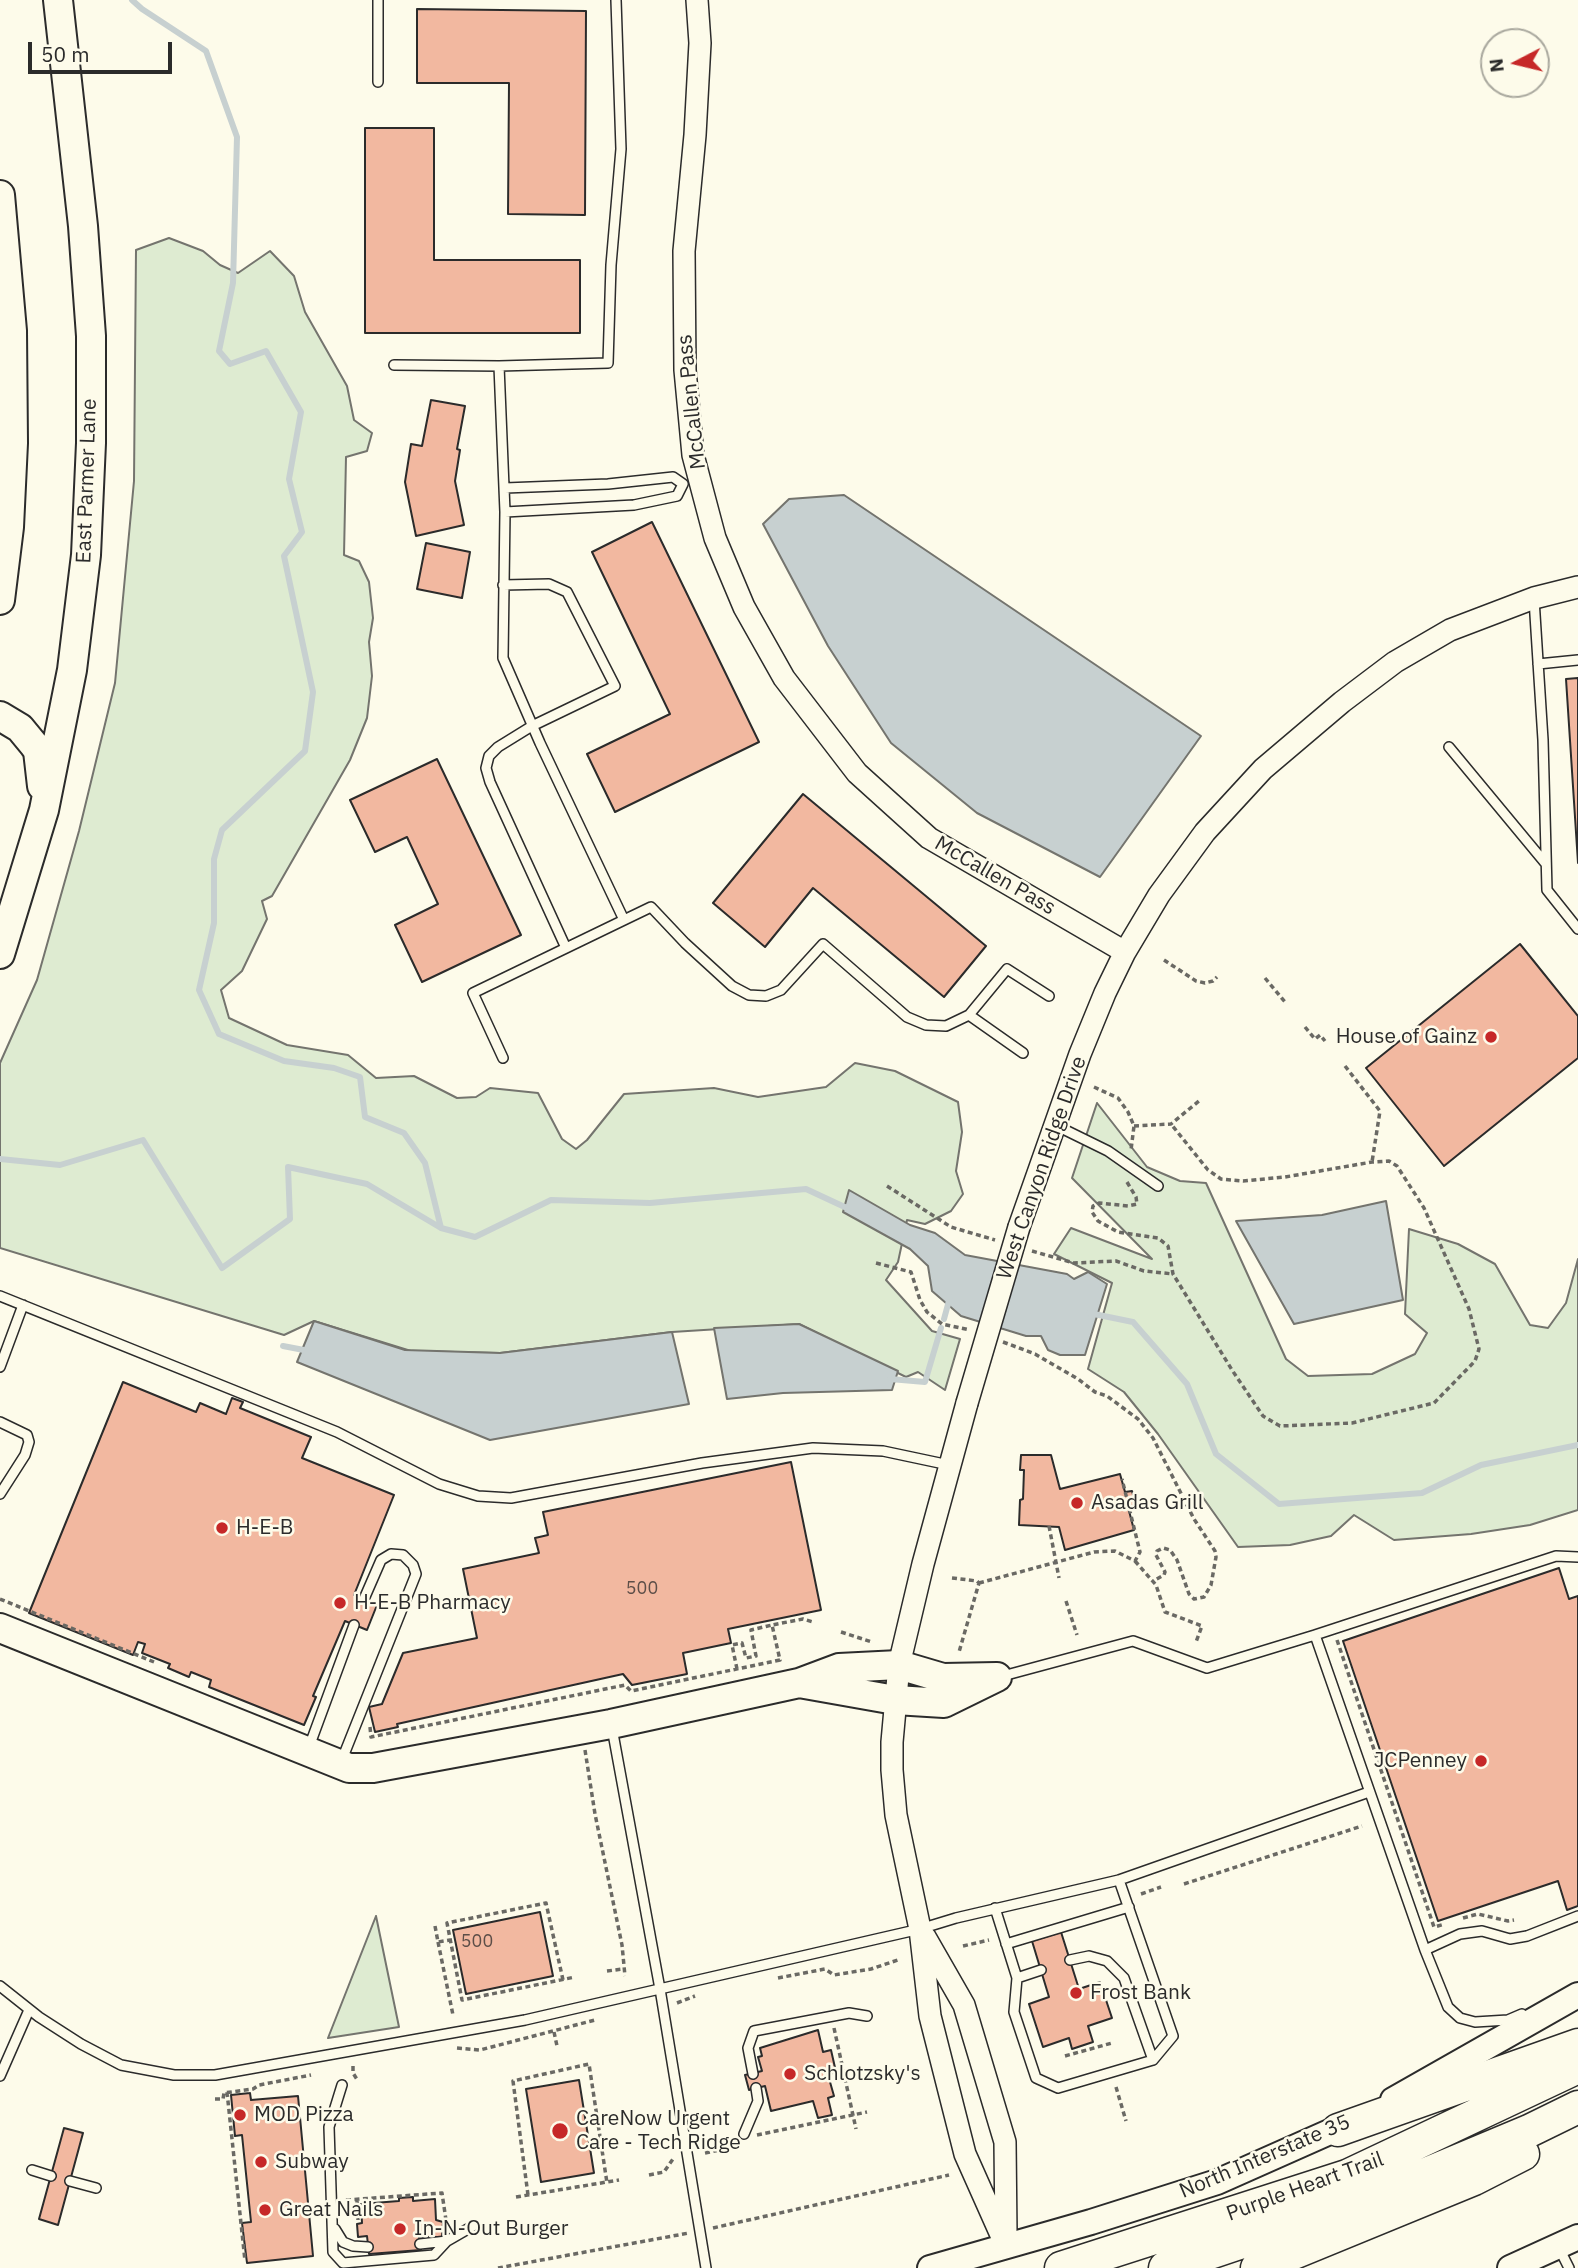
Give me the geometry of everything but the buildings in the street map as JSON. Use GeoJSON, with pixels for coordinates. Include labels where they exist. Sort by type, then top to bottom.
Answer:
{"type":"FeatureCollection","features":[{"type":"Feature","properties":{"kind":"highway"},"geometry":{"type":"LineString","coordinates":[[1338,2130],[1578,2045]]}},
{"type":"Feature","properties":{"kind":"highway","name":"Purple Heart Trail"},"geometry":{"type":"LineString","coordinates":[[1061,2268],[1347,2176],[1578,2067]]}},
{"type":"Feature","properties":{"kind":"highway","name":"Purple Heart Trail"},"geometry":{"type":"LineString","coordinates":[[1165,2268],[1352,2205],[1578,2108]]}},
{"type":"Feature","properties":{"kind":"highway"},"geometry":{"type":"LineString","coordinates":[[1258,2268],[1474,2179],[1578,2124]]}},
{"type":"Feature","properties":{"kind":"main road","name":"East Parmer Lane"},"geometry":{"type":"LineString","coordinates":[[0,954],[44,810],[72,670],[86,555],[91,443],[91,336],[84,240],[58,0]]}},
{"type":"Feature","properties":{"kind":"main road"},"geometry":{"type":"LineString","coordinates":[[0,195],[12,331],[13,443],[9,527],[0,600]]}},
{"type":"Feature","properties":{"kind":"main road"},"geometry":{"type":"LineString","coordinates":[[0,716],[20,728],[38,751],[44,810]]}},
{"type":"Feature","properties":{"kind":"main road"},"geometry":{"type":"LineString","coordinates":[[0,1628],[349,1769],[373,1768],[611,1724],[799,1683],[839,1668],[899,1665],[943,1678],[997,1677]]}},
{"type":"Feature","properties":{"kind":"main road"},"geometry":{"type":"LineString","coordinates":[[799,1683],[895,1700],[944,1703],[997,1677]]}},
{"type":"Feature","properties":{"kind":"main road","name":"North Interstate 35"},"geometry":{"type":"LineString","coordinates":[[930,2268],[1217,2182],[1338,2130],[1578,1995]]}},
{"type":"Feature","properties":{"kind":"main road"},"geometry":{"type":"LineString","coordinates":[[1510,2268],[1569,2251]]}},
{"type":"Feature","properties":{"kind":"street","name":"McCallen Pass"},"geometry":{"type":"LineString","coordinates":[[697,0],[700,43],[684,251],[685,370],[693,455],[715,538],[744,607],[784,678],[857,773],[929,838],[1125,952]]}},
{"type":"Feature","properties":{"kind":"street","name":"West Canyon Ridge Drive"},"geometry":{"type":"LineString","coordinates":[[1534,598],[1578,572]]}},
{"type":"Feature","properties":{"kind":"street","name":"West Canyon Ridge Drive"},"geometry":{"type":"LineString","coordinates":[[1006,2246],[965,2154],[930,2016],[920,1929],[896,1815],[892,1756],[899,1665],[949,1465],[1019,1227],[1095,1017],[1125,952],[1159,895],[1205,832],[1263,769],[1342,702],[1395,662],[1450,630],[1534,598],[1578,587]]}},
{"type":"Feature","properties":{"kind":"street","name":"West Canyon Ridge Drive"},"geometry":{"type":"LineString","coordinates":[[920,1929],[964,2005],[1005,2142],[1006,2246]]}},
{"type":"Feature","properties":{"kind":"lane"},"geometry":{"type":"LineString","coordinates":[[378,0],[378,82]]}},
{"type":"Feature","properties":{"kind":"lane"},"geometry":{"type":"LineString","coordinates":[[394,365],[608,363],[611,265],[621,149],[616,0]]}},
{"type":"Feature","properties":{"kind":"lane"},"geometry":{"type":"LineString","coordinates":[[499,366],[505,488],[503,658],[624,920]]}},
{"type":"Feature","properties":{"kind":"lane"},"geometry":{"type":"LineString","coordinates":[[505,488],[608,484],[673,477],[683,484],[677,496],[634,505],[505,512]]}},
{"type":"Feature","properties":{"kind":"lane"},"geometry":{"type":"LineString","coordinates":[[503,585],[549,584],[567,592],[615,686],[533,726],[498,747],[489,756],[486,768],[566,948]]}},
{"type":"Feature","properties":{"kind":"lane"},"geometry":{"type":"LineString","coordinates":[[1534,598],[1543,740],[1547,890],[1574,918],[1578,929]]}},
{"type":"Feature","properties":{"kind":"lane"},"geometry":{"type":"LineString","coordinates":[[1538,664],[1578,660]]}},
{"type":"Feature","properties":{"kind":"lane"},"geometry":{"type":"LineString","coordinates":[[1449,747],[1546,864]]}},
{"type":"Feature","properties":{"kind":"lane"},"geometry":{"type":"LineString","coordinates":[[503,1058],[473,993],[651,907],[732,986],[749,995],[766,996],[781,990],[823,944],[907,1017],[926,1025],[946,1026],[969,1014],[1007,969],[1049,996]]}},
{"type":"Feature","properties":{"kind":"lane"},"geometry":{"type":"LineString","coordinates":[[969,1014],[1023,1052]]}},
{"type":"Feature","properties":{"kind":"lane"},"geometry":{"type":"LineString","coordinates":[[1055,1125],[1108,1151],[1158,1186]]}},
{"type":"Feature","properties":{"kind":"lane"},"geometry":{"type":"LineString","coordinates":[[0,1296],[337,1432],[439,1484],[478,1496],[511,1498],[702,1463],[813,1448],[883,1451],[949,1465]]}},
{"type":"Feature","properties":{"kind":"lane"},"geometry":{"type":"LineString","coordinates":[[0,1367],[23,1305]]}},
{"type":"Feature","properties":{"kind":"lane"},"geometry":{"type":"LineString","coordinates":[[0,1422],[27,1435],[29,1442],[25,1455],[0,1494]]}},
{"type":"Feature","properties":{"kind":"lane"},"geometry":{"type":"LineString","coordinates":[[340,1765],[416,1574],[413,1565],[403,1555],[391,1554],[381,1560],[364,1599]]}},
{"type":"Feature","properties":{"kind":"lane"},"geometry":{"type":"LineString","coordinates":[[997,1677],[1133,1641],[1207,1668],[1556,1556],[1578,1556]]}},
{"type":"Feature","properties":{"kind":"lane"},"geometry":{"type":"LineString","coordinates":[[307,1752],[354,1625]]}},
{"type":"Feature","properties":{"kind":"lane"},"geometry":{"type":"LineString","coordinates":[[1315,1635],[1424,1950],[1448,2007],[1460,2018],[1475,2022],[1508,2020],[1531,2009]]}},
{"type":"Feature","properties":{"kind":"lane"},"geometry":{"type":"LineString","coordinates":[[611,1724],[660,1989],[706,2268]]}},
{"type":"Feature","properties":{"kind":"lane"},"geometry":{"type":"LineString","coordinates":[[0,1986],[29,2010],[81,2044],[121,2065],[174,2075],[215,2075],[525,2020],[920,1929],[995,1908],[1119,1880],[1369,1792]]}},
{"type":"Feature","properties":{"kind":"lane"},"geometry":{"type":"LineString","coordinates":[[995,1908],[1017,1978],[1014,2012],[1036,2078],[1058,2088],[1153,2060],[1173,2036],[1119,1880]]}},
{"type":"Feature","properties":{"kind":"lane"},"geometry":{"type":"LineString","coordinates":[[1006,1944],[1129,1908]]}},
{"type":"Feature","properties":{"kind":"lane"},"geometry":{"type":"LineString","coordinates":[[1424,1950],[1460,1934],[1482,1931],[1510,1939],[1527,1936],[1578,1916]]}},
{"type":"Feature","properties":{"kind":"lane"},"geometry":{"type":"LineString","coordinates":[[1070,1961],[1089,1956],[1107,1961],[1124,1978],[1153,2060]]}},
{"type":"Feature","properties":{"kind":"lane"},"geometry":{"type":"LineString","coordinates":[[1017,1978],[1041,1970]]}},
{"type":"Feature","properties":{"kind":"lane"},"geometry":{"type":"LineString","coordinates":[[1543,2003],[1578,1986]]}},
{"type":"Feature","properties":{"kind":"lane"},"geometry":{"type":"LineString","coordinates":[[0,2076],[29,2010]]}},
{"type":"Feature","properties":{"kind":"lane"},"geometry":{"type":"LineString","coordinates":[[752,2074],[748,2048],[754,2031],[849,2013],[867,2016]]}},
{"type":"Feature","properties":{"kind":"lane"},"geometry":{"type":"LineString","coordinates":[[342,2085],[329,2127],[334,2252],[344,2263],[433,2255],[447,2241],[473,2226]]}},
{"type":"Feature","properties":{"kind":"lane"},"geometry":{"type":"LineString","coordinates":[[744,2134],[758,2101],[756,2088]]}},
{"type":"Feature","properties":{"kind":"lane"},"geometry":{"type":"LineString","coordinates":[[32,2170],[51,2176]]}},
{"type":"Feature","properties":{"kind":"lane"},"geometry":{"type":"LineString","coordinates":[[70,2181],[96,2188]]}},
{"type":"Feature","properties":{"kind":"lane"},"geometry":{"type":"LineString","coordinates":[[334,2227],[343,2242],[368,2247]]}},
{"type":"Feature","properties":{"kind":"lane"},"geometry":{"type":"LineString","coordinates":[[420,2244],[447,2241]]}},
{"type":"Feature","properties":{"kind":"path"},"geometry":{"type":"LineString","coordinates":[[1164,960],[1196,981],[1205,983],[1217,977]]}},
{"type":"Feature","properties":{"kind":"path"},"geometry":{"type":"LineString","coordinates":[[1265,978],[1285,1002]]}},
{"type":"Feature","properties":{"kind":"path"},"geometry":{"type":"LineString","coordinates":[[1305,1027],[1315,1039],[1320,1035],[1325,1041]]}},
{"type":"Feature","properties":{"kind":"path"},"geometry":{"type":"LineString","coordinates":[[1345,1066],[1380,1111],[1371,1162]]}},
{"type":"Feature","properties":{"kind":"path"},"geometry":{"type":"LineString","coordinates":[[1094,1087],[1118,1098],[1134,1126],[1127,1182],[1137,1204],[1128,1206],[1099,1203],[1093,1206],[1092,1212],[1097,1221],[1118,1232],[1158,1238],[1168,1246],[1173,1274],[1263,1416],[1280,1426],[1352,1423],[1434,1403],[1475,1361],[1479,1349],[1469,1309],[1424,1208],[1397,1166],[1389,1161],[1371,1162],[1285,1177],[1243,1181],[1221,1178],[1208,1170],[1171,1124]]}},
{"type":"Feature","properties":{"kind":"path"},"geometry":{"type":"LineString","coordinates":[[1134,1126],[1171,1124],[1199,1101]]}},
{"type":"Feature","properties":{"kind":"path"},"geometry":{"type":"LineString","coordinates":[[876,1263],[911,1272],[920,1300],[935,1320],[973,1331]]}},
{"type":"Feature","properties":{"kind":"path"},"geometry":{"type":"LineString","coordinates":[[998,1340],[1035,1354],[1095,1392],[1107,1396],[1138,1419],[1153,1438],[1194,1519],[1215,1551],[1216,1558],[1211,1585],[1204,1597],[1194,1599],[1189,1594],[1177,1560],[1170,1550],[1163,1548],[1157,1551],[1156,1555],[1165,1572],[1164,1576],[1153,1581]]}},
{"type":"Feature","properties":{"kind":"path"},"geometry":{"type":"LineString","coordinates":[[1122,1479],[1140,1552],[1135,1561]]}},
{"type":"Feature","properties":{"kind":"path"},"geometry":{"type":"LineString","coordinates":[[1049,1526],[1054,1564],[1059,1578]]}},
{"type":"Feature","properties":{"kind":"path"},"geometry":{"type":"LineString","coordinates":[[952,1578],[979,1583],[1107,1550],[1123,1553],[1135,1561],[1153,1581],[1165,1612],[1202,1626],[1196,1642]]}},
{"type":"Feature","properties":{"kind":"path"},"geometry":{"type":"LineString","coordinates":[[959,1652],[979,1583]]}},
{"type":"Feature","properties":{"kind":"path"},"geometry":{"type":"LineString","coordinates":[[0,1599],[163,1666]]}},
{"type":"Feature","properties":{"kind":"path"},"geometry":{"type":"LineString","coordinates":[[1066,1601],[1077,1635]]}},
{"type":"Feature","properties":{"kind":"path"},"geometry":{"type":"LineString","coordinates":[[737,1669],[733,1645],[743,1643],[746,1658],[756,1656],[751,1630],[803,1619],[813,1622]]}},
{"type":"Feature","properties":{"kind":"path"},"geometry":{"type":"LineString","coordinates":[[362,1726],[369,1724],[371,1737],[625,1685],[631,1691],[780,1661],[772,1625]]}},
{"type":"Feature","properties":{"kind":"path"},"geometry":{"type":"LineString","coordinates":[[841,1632],[874,1643]]}},
{"type":"Feature","properties":{"kind":"path"},"geometry":{"type":"LineString","coordinates":[[1337,1640],[1434,1927]]}},
{"type":"Feature","properties":{"kind":"path"},"geometry":{"type":"LineString","coordinates":[[574,1695],[575,1702]]}},
{"type":"Feature","properties":{"kind":"path"},"geometry":{"type":"LineString","coordinates":[[582,1741],[622,1945],[625,1976]]}},
{"type":"Feature","properties":{"kind":"path"},"geometry":{"type":"LineString","coordinates":[[1184,1884],[1362,1826]]}},
{"type":"Feature","properties":{"kind":"path"},"geometry":{"type":"LineString","coordinates":[[1141,1894],[1161,1887]]}},
{"type":"Feature","properties":{"kind":"path"},"geometry":{"type":"LineString","coordinates":[[563,1980],[547,1903],[447,1923],[461,2000],[575,1978]]}},
{"type":"Feature","properties":{"kind":"path"},"geometry":{"type":"LineString","coordinates":[[435,1926],[453,2015]]}},
{"type":"Feature","properties":{"kind":"path"},"geometry":{"type":"LineString","coordinates":[[438,1942],[450,1940]]}},
{"type":"Feature","properties":{"kind":"path"},"geometry":{"type":"LineString","coordinates":[[963,1946],[989,1940]]}},
{"type":"Feature","properties":{"kind":"path"},"geometry":{"type":"LineString","coordinates":[[773,1979],[825,1969],[834,1975],[871,1969],[898,1960]]}},
{"type":"Feature","properties":{"kind":"path"},"geometry":{"type":"LineString","coordinates":[[607,1971],[623,1969]]}},
{"type":"Feature","properties":{"kind":"path"},"geometry":{"type":"LineString","coordinates":[[447,1989],[459,1986]]}},
{"type":"Feature","properties":{"kind":"path"},"geometry":{"type":"LineString","coordinates":[[677,2003],[708,1993]]}},
{"type":"Feature","properties":{"kind":"path"},"geometry":{"type":"LineString","coordinates":[[833,2026],[856,2129]]}},
{"type":"Feature","properties":{"kind":"path"},"geometry":{"type":"LineString","coordinates":[[554,2032],[557,2046]]}},
{"type":"Feature","properties":{"kind":"path"},"geometry":{"type":"LineString","coordinates":[[1065,2056],[1112,2043]]}},
{"type":"Feature","properties":{"kind":"path"},"geometry":{"type":"LineString","coordinates":[[528,2195],[513,2081],[589,2064],[607,2183]]}},
{"type":"Feature","properties":{"kind":"path"},"geometry":{"type":"LineString","coordinates":[[352,2066],[354,2077],[358,2081]]}},
{"type":"Feature","properties":{"kind":"path"},"geometry":{"type":"LineString","coordinates":[[215,2099],[223,2098],[223,2093],[227,2092],[253,2089],[259,2085],[311,2075]]}},
{"type":"Feature","properties":{"kind":"path"},"geometry":{"type":"LineString","coordinates":[[1116,2087],[1126,2121]]}},
{"type":"Feature","properties":{"kind":"path"},"geometry":{"type":"LineString","coordinates":[[227,2092],[245,2261]]}},
{"type":"Feature","properties":{"kind":"path"},"geometry":{"type":"LineString","coordinates":[[755,2136],[867,2112]]}},
{"type":"Feature","properties":{"kind":"path"},"geometry":{"type":"LineString","coordinates":[[705,2152],[733,2147]]}},
{"type":"Feature","properties":{"kind":"path"},"geometry":{"type":"LineString","coordinates":[[649,2175],[664,2172],[673,2159]]}},
{"type":"Feature","properties":{"kind":"path"},"geometry":{"type":"LineString","coordinates":[[498,2268],[700,2231],[949,2175]]}},
{"type":"Feature","properties":{"kind":"path"},"geometry":{"type":"LineString","coordinates":[[516,2197],[619,2180]]}},
{"type":"Feature","properties":{"kind":"path"},"geometry":{"type":"LineString","coordinates":[[344,2189],[346,2202],[442,2193],[447,2229]]}},
{"type":"Feature","properties":{"kind":"path"},"geometry":{"type":"LineString","coordinates":[[357,2201],[358,2220]]}},
{"type":"Feature","properties":{"kind":"green space"},"geometry":{"type":"Polygon","coordinates":[[[169,238],[203,251],[220,265],[238,273],[270,251],[294,276],[305,312],[347,386],[354,420],[372,433],[367,451],[346,457],[344,555],[359,561],[369,582],[373,618],[369,642],[372,676],[367,718],[350,760],[272,896],[262,901],[267,919],[242,971],[221,990],[229,1018],[287,1045],[348,1055],[376,1078],[414,1076],[457,1098],[476,1097],[490,1088],[538,1093],[562,1139],[576,1149],[587,1140],[624,1094],[714,1088],[758,1097],[826,1087],[855,1063],[895,1071],[958,1102],[962,1132],[956,1171],[963,1194],[951,1211],[925,1224],[907,1220],[898,1262],[886,1280],[932,1331],[960,1339],[945,1390],[918,1372],[906,1377],[799,1324],[672,1332],[500,1353],[411,1351],[314,1321],[284,1335],[0,1248],[0,1063],[37,980],[79,831],[115,683],[134,481],[136,250],[169,238]]]}},
{"type":"Feature","properties":{"kind":"green space"},"geometry":{"type":"Polygon","coordinates":[[[1097,1103],[1147,1167],[1180,1181],[1206,1183],[1286,1359],[1308,1376],[1372,1374],[1415,1354],[1427,1333],[1405,1314],[1409,1229],[1458,1244],[1495,1264],[1530,1325],[1548,1328],[1566,1303],[1578,1259],[1578,1510],[1530,1525],[1471,1534],[1394,1540],[1354,1515],[1331,1536],[1290,1545],[1238,1547],[1158,1434],[1124,1392],[1088,1369],[1112,1283],[1054,1254],[1071,1228],[1152,1259],[1072,1178],[1097,1103]]]}},
{"type":"Feature","properties":{"kind":"green space"},"geometry":{"type":"Polygon","coordinates":[[[376,1916],[399,2027],[328,2038],[376,1916]]]}},
{"type":"Feature","properties":{"kind":"shaded area"},"geometry":{"type":"Polygon","coordinates":[[[844,495],[1201,736],[1100,877],[977,813],[891,743],[828,646],[763,524],[789,499],[844,495]]]}},
{"type":"Feature","properties":{"kind":"shaded area"},"geometry":{"type":"Polygon","coordinates":[[[849,1190],[910,1225],[935,1233],[965,1255],[1067,1274],[1074,1279],[1088,1272],[1107,1284],[1085,1355],[1060,1355],[1048,1350],[1041,1336],[1026,1336],[961,1316],[932,1291],[928,1266],[910,1249],[843,1212],[849,1190]]]}},
{"type":"Feature","properties":{"kind":"shaded area"},"geometry":{"type":"Polygon","coordinates":[[[1386,1201],[1403,1300],[1294,1324],[1236,1221],[1322,1215],[1386,1201]]]}},
{"type":"Feature","properties":{"kind":"shaded area"},"geometry":{"type":"Polygon","coordinates":[[[314,1321],[405,1350],[500,1353],[672,1332],[689,1404],[490,1440],[297,1362],[314,1321]]]}},
{"type":"Feature","properties":{"kind":"shaded area"},"geometry":{"type":"Polygon","coordinates":[[[799,1324],[898,1371],[892,1390],[783,1393],[727,1399],[714,1328],[799,1324]]]}},
{"type":"Feature","properties":{"kind":"waterway"},"geometry":{"type":"LineString","coordinates":[[132,0],[206,51],[237,137],[233,283],[219,351],[230,364],[266,351],[301,412],[289,479],[302,532],[284,556],[313,692],[305,751],[222,830],[214,859],[214,923],[199,990],[219,1034],[284,1061],[334,1068],[360,1077],[365,1117],[404,1133],[425,1163],[441,1228]]}},
{"type":"Feature","properties":{"kind":"waterway"},"geometry":{"type":"LineString","coordinates":[[0,1159],[60,1165],[143,1140],[222,1268],[290,1219],[288,1167],[367,1184],[441,1228],[475,1237],[551,1200],[650,1203],[806,1189],[849,1209]]}},
{"type":"Feature","properties":{"kind":"waterway"},"geometry":{"type":"LineString","coordinates":[[944,1319],[950,1297]]}},
{"type":"Feature","properties":{"kind":"waterway"},"geometry":{"type":"LineString","coordinates":[[1089,1313],[1133,1322],[1187,1384],[1216,1454],[1279,1504],[1422,1493],[1481,1465],[1578,1445]]}},
{"type":"Feature","properties":{"kind":"waterway"},"geometry":{"type":"LineString","coordinates":[[890,1379],[925,1382],[941,1328]]}},
{"type":"Feature","properties":{"kind":"waterway"},"geometry":{"type":"LineString","coordinates":[[283,1346],[309,1351]]}},
{"type":"Feature","properties":{"kind":"place","name":"House of Gainz"},"geometry":{"type":"Point","coordinates":[1491,1037]}},
{"type":"Feature","properties":{"kind":"place","name":"Asadas Grill"},"geometry":{"type":"Point","coordinates":[1077,1503]}},
{"type":"Feature","properties":{"kind":"place","name":"H-E-B"},"geometry":{"type":"Point","coordinates":[222,1528]}},
{"type":"Feature","properties":{"kind":"place","name":"H-E-B Pharmacy"},"geometry":{"type":"Point","coordinates":[340,1603]}},
{"type":"Feature","properties":{"kind":"place","name":"JCPenney"},"geometry":{"type":"Point","coordinates":[1481,1761]}},
{"type":"Feature","properties":{"kind":"place","name":"Frost Bank"},"geometry":{"type":"Point","coordinates":[1076,1993]}},
{"type":"Feature","properties":{"kind":"place","name":"Schlotzsky's"},"geometry":{"type":"Point","coordinates":[790,2074]}},
{"type":"Feature","properties":{"kind":"place","name":"MOD Pizza"},"geometry":{"type":"Point","coordinates":[240,2115]}},
{"type":"Feature","properties":{"kind":"place","name":"CareNow Urgent Care - Tech Ridge"},"geometry":{"type":"Point","coordinates":[560,2131]}},
{"type":"Feature","properties":{"kind":"place","name":"Subway"},"geometry":{"type":"Point","coordinates":[261,2162]}},
{"type":"Feature","properties":{"kind":"place","name":"Great Nails"},"geometry":{"type":"Point","coordinates":[265,2210]}},
{"type":"Feature","properties":{"kind":"place","name":"In-N-Out Burger"},"geometry":{"type":"Point","coordinates":[400,2229]}}]}
